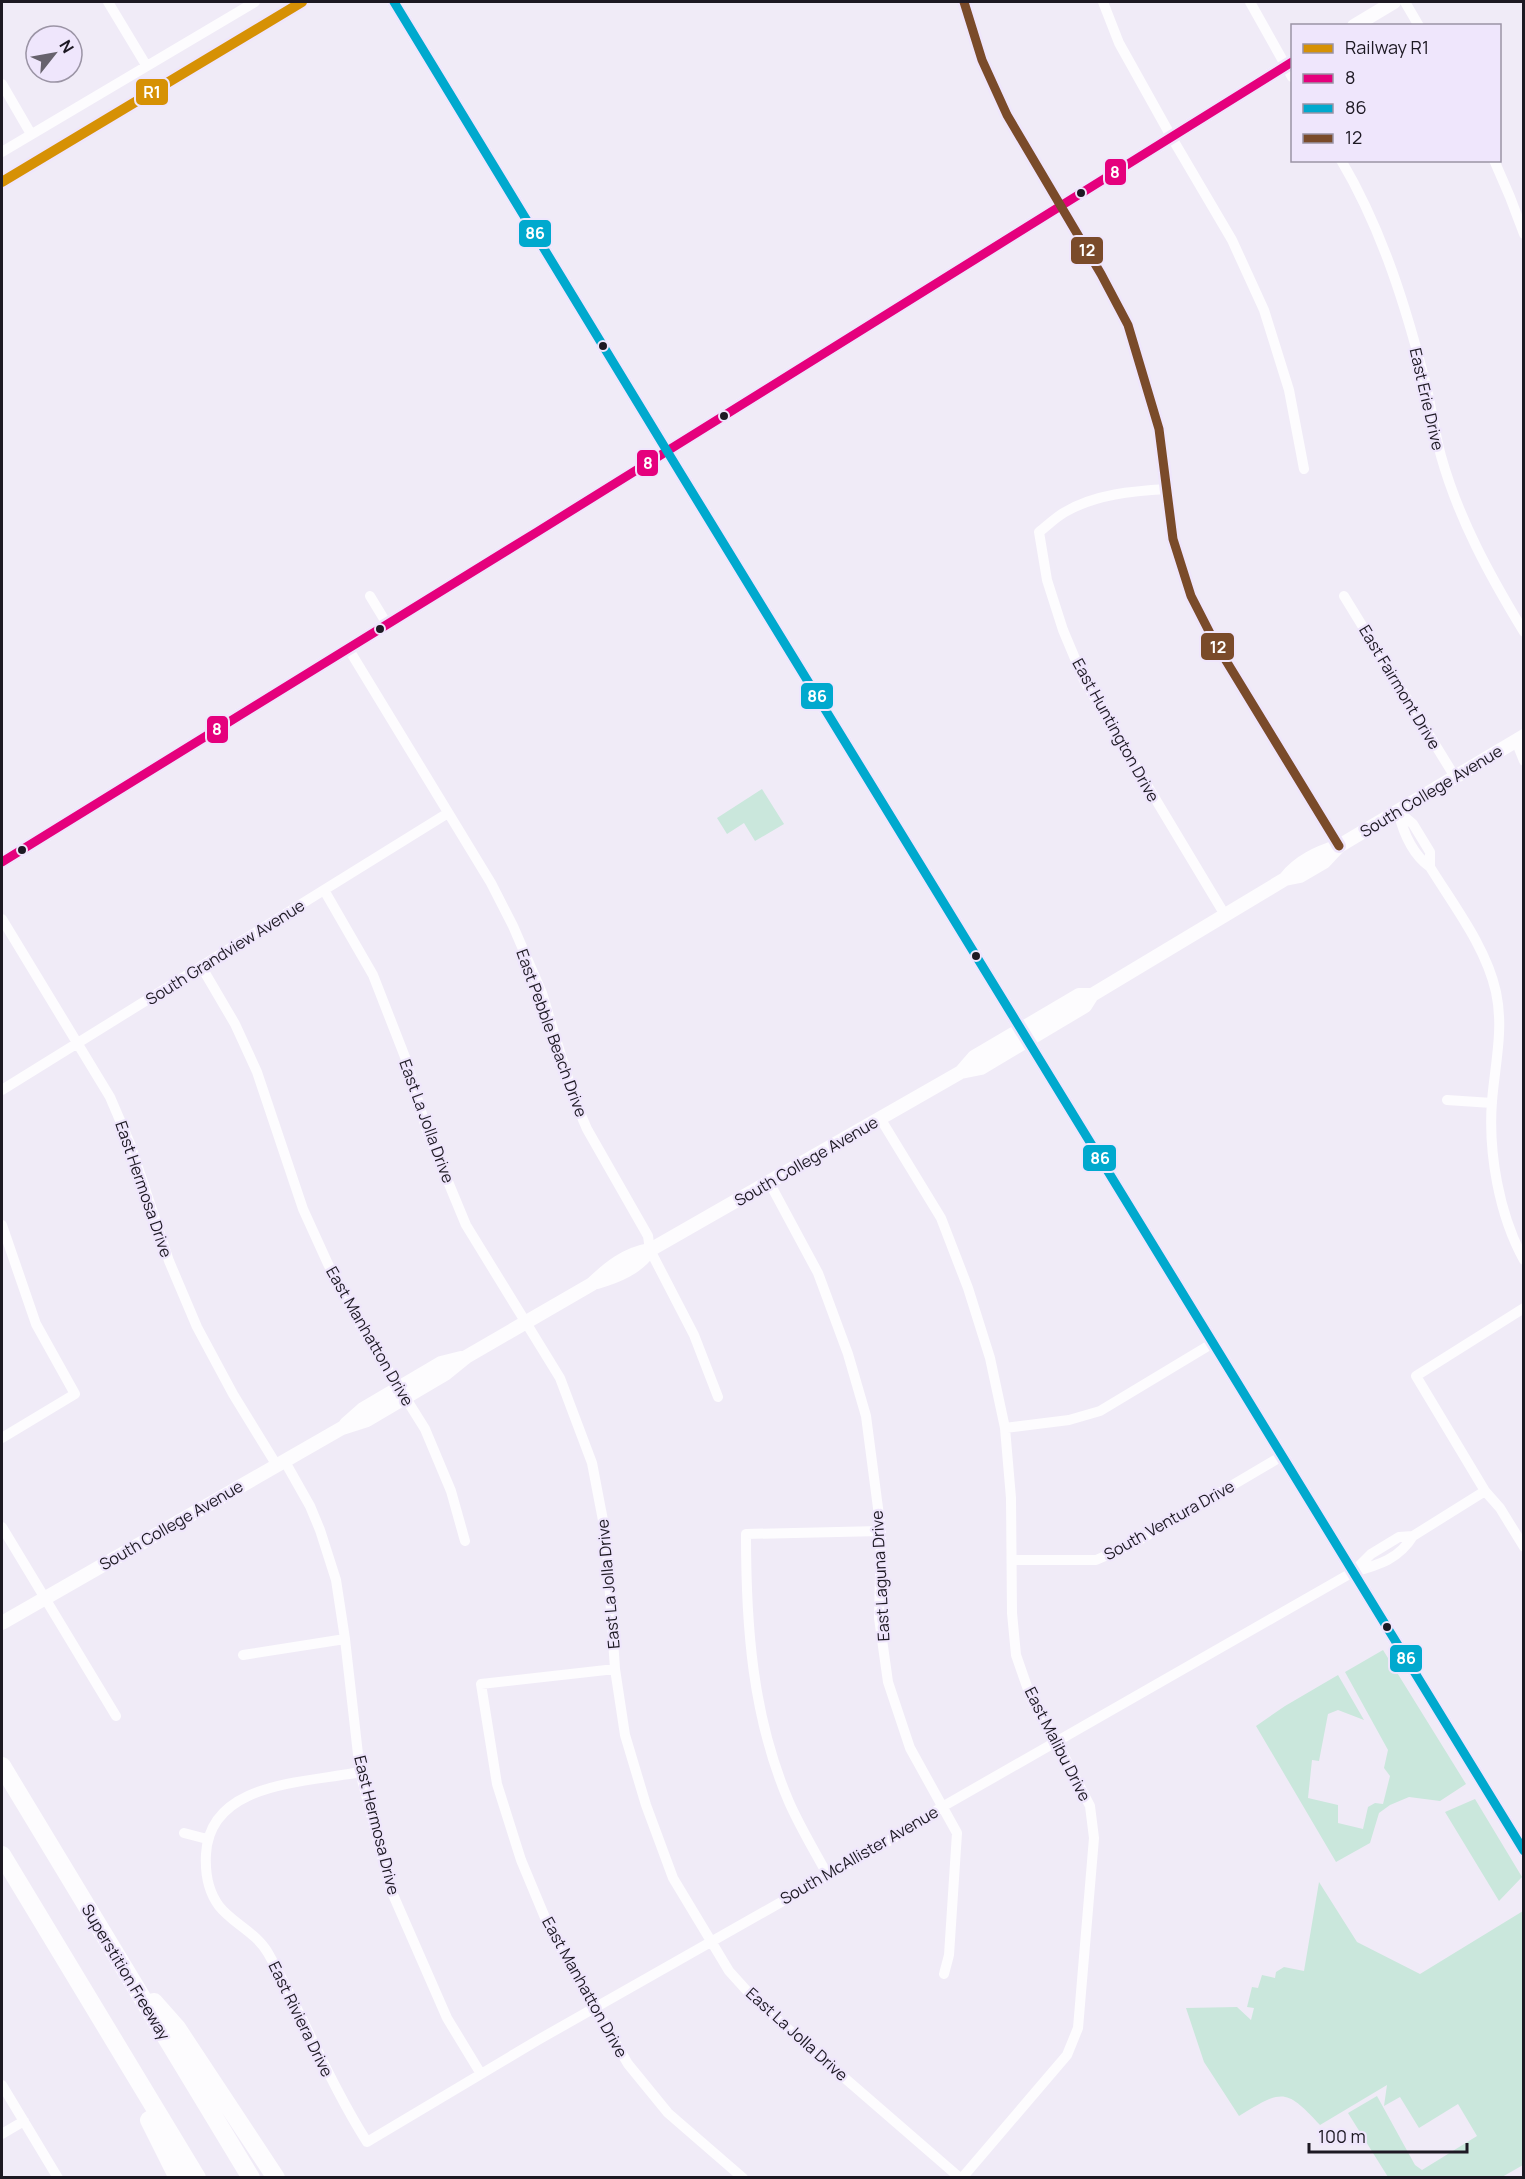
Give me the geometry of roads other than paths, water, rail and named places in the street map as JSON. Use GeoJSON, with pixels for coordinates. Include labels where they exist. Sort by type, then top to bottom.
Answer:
{"type":"FeatureCollection","features":[{"type":"Feature","properties":{"kind":"highway"},"geometry":{"type":"LineString","coordinates":[[2,1753],[27,1809]]}},
{"type":"Feature","properties":{"kind":"highway","name":"Superstition Freeway"},"geometry":{"type":"LineString","coordinates":[[2,1766],[251,2178]]}},
{"type":"Feature","properties":{"kind":"highway"},"geometry":{"type":"LineString","coordinates":[[2,1856],[197,2178]]}},
{"type":"Feature","properties":{"kind":"highway"},"geometry":{"type":"LineString","coordinates":[[120,1963],[177,2028],[276,2178]]}},
{"type":"Feature","properties":{"kind":"highway"},"geometry":{"type":"LineString","coordinates":[[95,2010],[178,2178]]}},
{"type":"Feature","properties":{"kind":"main road"},"geometry":{"type":"LineString","coordinates":[[394,2],[1524,1851]]}},
{"type":"Feature","properties":{"kind":"main road"},"geometry":{"type":"LineString","coordinates":[[1357,24],[1394,2]]}},
{"type":"Feature","properties":{"kind":"main road"},"geometry":{"type":"LineString","coordinates":[[2,862],[1060,207],[1290,68]]}},
{"type":"Feature","properties":{"kind":"main road","name":"South College Avenue"},"geometry":{"type":"LineString","coordinates":[[2,1623],[342,1428],[363,1409],[402,1393],[441,1363],[466,1357],[592,1284],[615,1277],[640,1262],[650,1250],[961,1072],[974,1057],[1086,1006],[1092,995],[1284,879],[1300,876],[1316,867],[1339,846],[1521,741]]}},
{"type":"Feature","properties":{"kind":"street"},"geometry":{"type":"LineString","coordinates":[[108,2],[146,65]]}},
{"type":"Feature","properties":{"kind":"street"},"geometry":{"type":"LineString","coordinates":[[2,153],[255,2]]}},
{"type":"Feature","properties":{"kind":"street"},"geometry":{"type":"LineString","coordinates":[[964,2],[982,60],[999,97],[1128,325],[1159,429],[1173,539],[1191,596],[1214,641],[1339,846]]}},
{"type":"Feature","properties":{"kind":"street"},"geometry":{"type":"LineString","coordinates":[[1102,2],[1119,43],[1232,240],[1264,310],[1289,390],[1305,469]]}},
{"type":"Feature","properties":{"kind":"street"},"geometry":{"type":"LineString","coordinates":[[1250,2],[1290,68]]}},
{"type":"Feature","properties":{"kind":"street"},"geometry":{"type":"LineString","coordinates":[[1405,2],[1418,24]]}},
{"type":"Feature","properties":{"kind":"street"},"geometry":{"type":"LineString","coordinates":[[2,84],[31,134]]}},
{"type":"Feature","properties":{"kind":"street","name":"East Erie Drive"},"geometry":{"type":"LineString","coordinates":[[1342,162],[1359,190],[1391,266],[1428,392],[1440,455],[1461,516],[1490,576],[1524,632]]}},
{"type":"Feature","properties":{"kind":"street"},"geometry":{"type":"LineString","coordinates":[[1495,162],[1524,234]]}},
{"type":"Feature","properties":{"kind":"street","name":"East Huntington Drive"},"geometry":{"type":"LineString","coordinates":[[1167,489],[1132,490],[1106,496],[1066,511],[1039,532],[1047,580],[1063,630],[1083,680],[1225,915]]}},
{"type":"Feature","properties":{"kind":"street"},"geometry":{"type":"LineString","coordinates":[[370,596],[387,624]]}},
{"type":"Feature","properties":{"kind":"street","name":"East Fairmont Drive"},"geometry":{"type":"LineString","coordinates":[[1344,596],[1455,777]]}},
{"type":"Feature","properties":{"kind":"street","name":"East Pebble Beach Drive"},"geometry":{"type":"LineString","coordinates":[[348,648],[491,883],[513,926],[542,993],[575,1101],[600,1154],[648,1236],[650,1250],[694,1335],[718,1397]]}},
{"type":"Feature","properties":{"kind":"street"},"geometry":{"type":"LineString","coordinates":[[1521,741],[1524,761]]}},
{"type":"Feature","properties":{"kind":"street"},"geometry":{"type":"LineString","coordinates":[[1398,811],[1413,824],[1430,852],[1430,867],[1477,944],[1496,991],[1500,1036],[1492,1103],[1493,1155],[1500,1201],[1516,1246],[1524,1260]]}},
{"type":"Feature","properties":{"kind":"street","name":"South Grandview Avenue"},"geometry":{"type":"LineString","coordinates":[[2,1090],[448,813]]}},
{"type":"Feature","properties":{"kind":"street","name":"East La Jolla Drive"},"geometry":{"type":"LineString","coordinates":[[324,890],[373,975],[405,1057],[427,1131],[466,1226],[560,1378],[592,1463],[606,1536],[615,1669],[626,1735],[646,1805],[673,1878],[729,1971],[757,2002],[961,2178]]}},
{"type":"Feature","properties":{"kind":"street","name":"East Hermosa Drive"},"geometry":{"type":"LineString","coordinates":[[2,919],[104,1085],[118,1113],[169,1261],[197,1327],[233,1394],[310,1506],[336,1580],[360,1772],[391,1890],[447,2018],[481,2074]]}},
{"type":"Feature","properties":{"kind":"street","name":"East Manhatton Drive"},"geometry":{"type":"LineString","coordinates":[[201,966],[235,1024],[257,1072],[303,1209],[320,1247],[360,1325],[425,1429],[451,1491],[465,1541]]}},
{"type":"Feature","properties":{"kind":"street"},"geometry":{"type":"LineString","coordinates":[[1447,1100],[1492,1103]]}},
{"type":"Feature","properties":{"kind":"street","name":"East Malibu Drive"},"geometry":{"type":"LineString","coordinates":[[880,1118],[941,1218],[968,1288],[990,1358],[1005,1428],[1011,1498],[1012,1613],[1016,1655],[1032,1701],[1057,1742],[1089,1806],[1094,1838],[1078,2028],[1067,2055],[961,2178]]}},
{"type":"Feature","properties":{"kind":"street","name":"East Laguna Drive"},"geometry":{"type":"LineString","coordinates":[[769,1182],[818,1274],[849,1354],[866,1416],[881,1531],[879,1618],[888,1682],[910,1748],[957,1833],[950,1955],[944,1974]]}},
{"type":"Feature","properties":{"kind":"street"},"geometry":{"type":"LineString","coordinates":[[2,1225],[36,1324],[75,1394],[2,1438]]}},
{"type":"Feature","properties":{"kind":"street"},"geometry":{"type":"LineString","coordinates":[[1524,1308],[1416,1376],[1485,1491],[1500,1508],[1524,1547]]}},
{"type":"Feature","properties":{"kind":"street"},"geometry":{"type":"LineString","coordinates":[[1005,1428],[1069,1420],[1100,1411],[1213,1343]]}},
{"type":"Feature","properties":{"kind":"street","name":"South Ventura Drive"},"geometry":{"type":"LineString","coordinates":[[1012,1560],[1096,1560],[1131,1545],[1282,1456]]}},
{"type":"Feature","properties":{"kind":"street","name":"South McAllister Avenue"},"geometry":{"type":"LineString","coordinates":[[367,2142],[594,2008],[1353,1572],[1387,1560],[1405,1549],[1413,1536],[1485,1491]]}},
{"type":"Feature","properties":{"kind":"street"},"geometry":{"type":"LineString","coordinates":[[2,1527],[116,1716]]}},
{"type":"Feature","properties":{"kind":"street"},"geometry":{"type":"LineString","coordinates":[[827,1874],[789,1802],[764,1730],[751,1663],[746,1588],[746,1534],[881,1531]]}},
{"type":"Feature","properties":{"kind":"street"},"geometry":{"type":"LineString","coordinates":[[243,1654],[345,1639]]}},
{"type":"Feature","properties":{"kind":"street","name":"East Manhatton Drive"},"geometry":{"type":"LineString","coordinates":[[615,1669],[481,1684],[497,1785],[521,1860],[551,1932],[628,2064],[668,2113],[742,2178]]}},
{"type":"Feature","properties":{"kind":"street"},"geometry":{"type":"LineString","coordinates":[[184,1833],[207,1839],[216,1820],[238,1800],[266,1789],[360,1772]]}},
{"type":"Feature","properties":{"kind":"street","name":"East Riviera Drive"},"geometry":{"type":"LineString","coordinates":[[207,1839],[204,1875],[218,1905],[266,1949],[285,1983],[325,2069],[367,2142]]}},
{"type":"Feature","properties":{"kind":"street"},"geometry":{"type":"LineString","coordinates":[[2,2085],[58,2178]]}},
{"type":"Feature","properties":{"kind":"street"},"geometry":{"type":"LineString","coordinates":[[2,2134],[24,2121]]}},
{"type":"Feature","properties":{"kind":"rail line","name":"R1"},"geometry":{"type":"LineString","coordinates":[[2,182],[302,2]]}}]}
